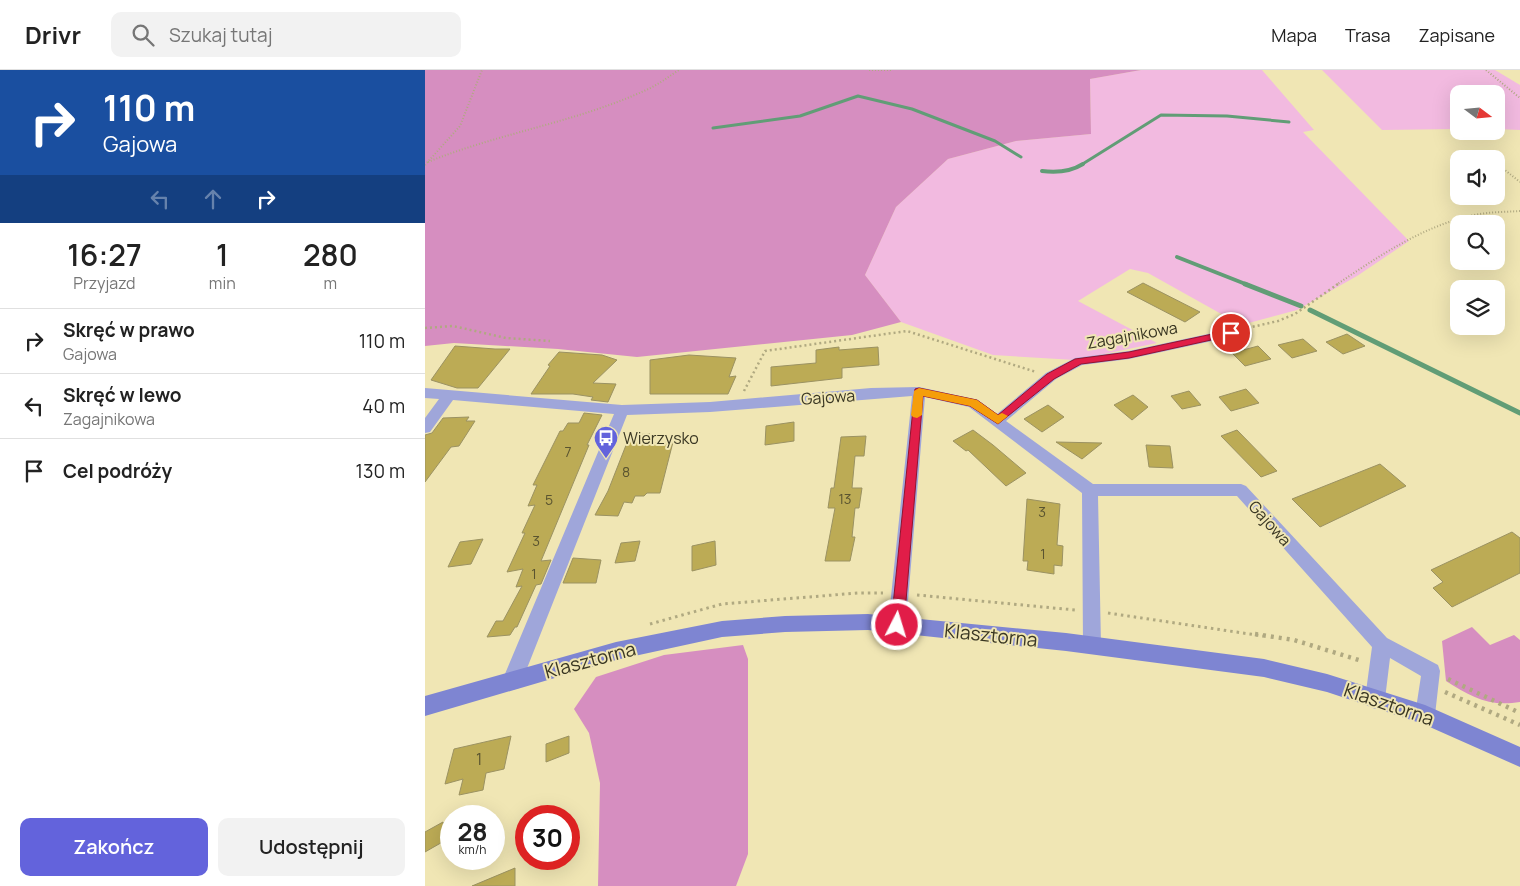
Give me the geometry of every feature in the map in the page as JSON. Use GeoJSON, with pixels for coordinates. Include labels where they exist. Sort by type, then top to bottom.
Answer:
{"type":"FeatureCollection","features":[{"type":"Feature","properties":{"kind":"main road","name":"Klasztorna"},"geometry":{"type":"LineString","coordinates":[[425,706],[616,651],[722,629],[829,622],[868,622],[1092,645],[1264,668],[1327,683],[1425,715],[1520,757]]}},
{"type":"Feature","properties":{"kind":"street","name":"Zagajnikowa"},"geometry":{"type":"LineString","coordinates":[[998,420],[1051,376],[1079,361],[1129,355],[1231,333]]}},
{"type":"Feature","properties":{"kind":"street","name":"Gajowa"},"geometry":{"type":"LineString","coordinates":[[737,405],[871,393],[919,391],[973,403],[1091,490],[1241,490],[1381,644],[1431,671]]}},
{"type":"Feature","properties":{"kind":"street"},"geometry":{"type":"LineString","coordinates":[[897,625],[919,391]]}},
{"type":"Feature","properties":{"kind":"street"},"geometry":{"type":"LineString","coordinates":[[425,393],[622,410],[737,405]]}},
{"type":"Feature","properties":{"kind":"street"},"geometry":{"type":"LineString","coordinates":[[425,428],[450,394]]}},
{"type":"Feature","properties":{"kind":"street"},"geometry":{"type":"LineString","coordinates":[[512,681],[622,410]]}},
{"type":"Feature","properties":{"kind":"street"},"geometry":{"type":"LineString","coordinates":[[1091,490],[1092,645]]}},
{"type":"Feature","properties":{"kind":"street"},"geometry":{"type":"LineString","coordinates":[[1375,698],[1380,667],[1381,644]]}},
{"type":"Feature","properties":{"kind":"street"},"geometry":{"type":"LineString","coordinates":[[1425,715],[1431,671]]}},
{"type":"Feature","properties":{"kind":"path"},"geometry":{"type":"LineString","coordinates":[[425,165],[460,126],[482,70]]}},
{"type":"Feature","properties":{"kind":"path"},"geometry":{"type":"LineString","coordinates":[[428,162],[462,148],[612,104],[648,89],[679,70]]}},
{"type":"Feature","properties":{"kind":"path"},"geometry":{"type":"LineString","coordinates":[[869,70],[893,70]]}},
{"type":"Feature","properties":{"kind":"path"},"geometry":{"type":"LineString","coordinates":[[1486,70],[1520,98]]}},
{"type":"Feature","properties":{"kind":"path"},"geometry":{"type":"LineString","coordinates":[[1505,170],[1520,182]]}},
{"type":"Feature","properties":{"kind":"path"},"geometry":{"type":"LineString","coordinates":[[1231,333],[1303,311],[1309,304],[1398,244],[1443,224],[1471,215],[1520,211]]}},
{"type":"Feature","properties":{"kind":"path"},"geometry":{"type":"LineString","coordinates":[[425,328],[453,326],[506,338],[551,341]]}},
{"type":"Feature","properties":{"kind":"path"},"geometry":{"type":"LineString","coordinates":[[737,405],[765,351],[907,331],[1051,376]]}},
{"type":"Feature","properties":{"kind":"path"},"geometry":{"type":"LineString","coordinates":[[1431,671],[1520,713]]}},
{"type":"Feature","properties":{"kind":"shaded area"},"geometry":{"type":"Polygon","coordinates":[[[425,70],[1141,70],[1090,79],[1091,134],[1016,141],[948,159],[896,207],[865,275],[901,322],[852,335],[637,357],[558,349],[454,343],[425,346],[425,70]]]}},
{"type":"Feature","properties":{"kind":"shaded area"},"geometry":{"type":"Polygon","coordinates":[[[1141,70],[1262,70],[1314,130],[1303,132],[1409,241],[1357,276],[1297,310],[1241,325],[1148,273],[1130,269],[1078,301],[1157,343],[1075,360],[993,355],[901,322],[865,275],[896,207],[948,159],[1016,141],[1091,134],[1090,79],[1141,70]]]}},
{"type":"Feature","properties":{"kind":"shaded area"},"geometry":{"type":"Polygon","coordinates":[[[1322,70],[1495,70],[1520,85],[1520,130],[1505,129],[1505,85],[1450,85],[1450,129],[1382,130],[1322,70]]]}},
{"type":"Feature","properties":{"kind":"shaded area"},"geometry":{"type":"Polygon","coordinates":[[[1472,627],[1490,645],[1514,635],[1520,640],[1520,702],[1490,702],[1472,696],[1446,681],[1442,641],[1472,627]]]}},
{"type":"Feature","properties":{"kind":"shaded area"},"geometry":{"type":"Polygon","coordinates":[[[743,645],[748,659],[748,854],[736,886],[598,886],[600,783],[589,733],[574,709],[596,677],[664,655],[743,645]]]}},
{"type":"Feature","properties":{"kind":"building"},"geometry":{"type":"Polygon","coordinates":[[[1143,283],[1200,312],[1185,322],[1127,292],[1143,283]]]}},
{"type":"Feature","properties":{"kind":"building"},"geometry":{"type":"Polygon","coordinates":[[[1347,334],[1365,346],[1343,354],[1326,342],[1347,334]]]}},
{"type":"Feature","properties":{"kind":"building"},"geometry":{"type":"Polygon","coordinates":[[[1303,339],[1317,351],[1292,358],[1278,345],[1303,339]]]}},
{"type":"Feature","properties":{"kind":"building"},"geometry":{"type":"Polygon","coordinates":[[[455,346],[510,349],[478,388],[457,388],[431,380],[455,346]]]}},
{"type":"Feature","properties":{"kind":"building"},"geometry":{"type":"Polygon","coordinates":[[[1258,346],[1271,359],[1245,366],[1232,353],[1258,346]]]}},
{"type":"Feature","properties":{"kind":"building"},"geometry":{"type":"Polygon","coordinates":[[[839,347],[839,350],[878,347],[879,365],[842,368],[842,378],[771,386],[771,367],[816,363],[816,350],[839,347]]]}},
{"type":"Feature","properties":{"kind":"building"},"geometry":{"type":"Polygon","coordinates":[[[559,352],[602,355],[617,360],[593,383],[616,384],[608,402],[591,400],[593,397],[573,394],[531,394],[550,366],[548,365],[559,352]]]}},
{"type":"Feature","properties":{"kind":"building"},"geometry":{"type":"Polygon","coordinates":[[[689,355],[736,358],[729,377],[736,376],[728,394],[650,394],[650,360],[689,355]]]}},
{"type":"Feature","properties":{"kind":"building"},"geometry":{"type":"Polygon","coordinates":[[[1246,389],[1259,403],[1231,411],[1219,397],[1246,389]]]}},
{"type":"Feature","properties":{"kind":"building"},"geometry":{"type":"Polygon","coordinates":[[[1189,391],[1201,405],[1182,409],[1171,396],[1189,391]]]}},
{"type":"Feature","properties":{"kind":"building"},"geometry":{"type":"Polygon","coordinates":[[[1133,395],[1148,407],[1132,420],[1114,405],[1133,395]]]}},
{"type":"Feature","properties":{"kind":"building"},"geometry":{"type":"Polygon","coordinates":[[[1048,405],[1064,417],[1042,432],[1024,419],[1048,405]]]}},
{"type":"Feature","properties":{"kind":"building"},"geometry":{"type":"Polygon","coordinates":[[[584,413],[602,415],[587,445],[589,445],[541,561],[551,560],[541,584],[536,585],[517,627],[515,627],[510,635],[487,637],[496,621],[503,621],[522,586],[516,587],[523,569],[507,572],[525,533],[522,533],[535,505],[528,506],[537,485],[533,485],[560,431],[563,431],[568,423],[579,423],[584,413]]]}},
{"type":"Feature","properties":{"kind":"building"},"geometry":{"type":"Polygon","coordinates":[[[469,417],[466,421],[475,421],[459,446],[451,447],[425,482],[425,435],[432,433],[443,418],[469,417]]]}},
{"type":"Feature","properties":{"kind":"building"},"geometry":{"type":"Polygon","coordinates":[[[794,422],[794,441],[765,445],[766,426],[794,422]]]}},
{"type":"Feature","properties":{"kind":"building"},"geometry":{"type":"Polygon","coordinates":[[[973,430],[1026,473],[1006,486],[968,450],[966,451],[953,441],[973,430]]]}},
{"type":"Feature","properties":{"kind":"building"},"geometry":{"type":"Polygon","coordinates":[[[1237,430],[1277,471],[1261,477],[1221,436],[1237,430]]]}},
{"type":"Feature","properties":{"kind":"building"},"geometry":{"type":"Polygon","coordinates":[[[650,434],[646,443],[673,442],[660,493],[647,493],[644,496],[635,496],[632,503],[624,502],[618,516],[595,515],[608,491],[630,435],[650,434]]]}},
{"type":"Feature","properties":{"kind":"building"},"geometry":{"type":"Polygon","coordinates":[[[866,436],[864,456],[855,456],[852,488],[862,488],[859,508],[855,508],[852,537],[855,537],[850,561],[825,561],[835,508],[828,508],[831,488],[834,488],[841,437],[866,436]]]}},
{"type":"Feature","properties":{"kind":"building"},"geometry":{"type":"Polygon","coordinates":[[[1056,442],[1102,443],[1082,459],[1056,442]]]}},
{"type":"Feature","properties":{"kind":"building"},"geometry":{"type":"Polygon","coordinates":[[[1146,445],[1170,446],[1173,468],[1149,467],[1146,445]]]}},
{"type":"Feature","properties":{"kind":"building"},"geometry":{"type":"Polygon","coordinates":[[[1380,464],[1406,486],[1320,527],[1292,499],[1380,464]]]}},
{"type":"Feature","properties":{"kind":"building"},"geometry":{"type":"Polygon","coordinates":[[[1027,499],[1060,504],[1057,545],[1063,546],[1062,566],[1054,565],[1054,574],[1027,570],[1028,561],[1023,561],[1027,499]]]}},
{"type":"Feature","properties":{"kind":"building"},"geometry":{"type":"Polygon","coordinates":[[[1512,532],[1520,538],[1520,573],[1452,607],[1433,588],[1443,582],[1431,570],[1512,532]]]}},
{"type":"Feature","properties":{"kind":"building"},"geometry":{"type":"Polygon","coordinates":[[[483,539],[471,564],[448,567],[460,542],[483,539]]]}},
{"type":"Feature","properties":{"kind":"building"},"geometry":{"type":"Polygon","coordinates":[[[640,541],[635,561],[615,563],[621,543],[640,541]]]}},
{"type":"Feature","properties":{"kind":"building"},"geometry":{"type":"Polygon","coordinates":[[[715,541],[716,565],[692,571],[692,546],[715,541]]]}},
{"type":"Feature","properties":{"kind":"building"},"geometry":{"type":"Polygon","coordinates":[[[573,558],[601,560],[596,583],[563,583],[573,558]]]}},
{"type":"Feature","properties":{"kind":"building"},"geometry":{"type":"Polygon","coordinates":[[[511,736],[504,769],[486,773],[483,790],[459,795],[463,779],[445,784],[454,749],[511,736]]]}},
{"type":"Feature","properties":{"kind":"building"},"geometry":{"type":"Polygon","coordinates":[[[569,736],[569,753],[546,762],[546,744],[569,736]]]}},
{"type":"Feature","properties":{"kind":"building"},"geometry":{"type":"Polygon","coordinates":[[[440,824],[440,843],[425,852],[425,832],[440,824]]]}},
{"type":"Feature","properties":{"kind":"building"},"geometry":{"type":"Polygon","coordinates":[[[515,868],[515,886],[472,886],[515,868]]]}},
{"type":"Feature","properties":{"kind":"waterway"},"geometry":{"type":"LineString","coordinates":[[713,128],[800,116],[858,96],[912,109],[995,141],[1021,157]]}},
{"type":"Feature","properties":{"kind":"waterway"},"geometry":{"type":"LineString","coordinates":[[1081,165],[1161,115],[1227,116],[1289,122]]}},
{"type":"Feature","properties":{"kind":"waterway"},"geometry":{"type":"LineString","coordinates":[[1042,171],[1063,171],[1081,165]]}},
{"type":"Feature","properties":{"kind":"waterway"},"geometry":{"type":"LineString","coordinates":[[1177,257],[1248,285]]}},
{"type":"Feature","properties":{"kind":"waterway"},"geometry":{"type":"LineString","coordinates":[[1245,284],[1301,306]]}},
{"type":"Feature","properties":{"kind":"waterway"},"geometry":{"type":"LineString","coordinates":[[1310,310],[1520,413]]}},
{"type":"Feature","properties":{"kind":"slow traffic"},"geometry":{"type":"LineString","coordinates":[[917,415],[919,391],[973,403],[998,420],[1002,416]]}},
{"type":"Feature","properties":{"kind":"place","name":"Wierzysko"},"geometry":{"type":"Point","coordinates":[606,459]}},
{"type":"Feature","properties":{"kind":"route"},"geometry":{"type":"LineString","coordinates":[[897,625],[919,391],[973,403],[998,420],[1051,376],[1079,361],[1129,355],[1231,333]]}}]}
